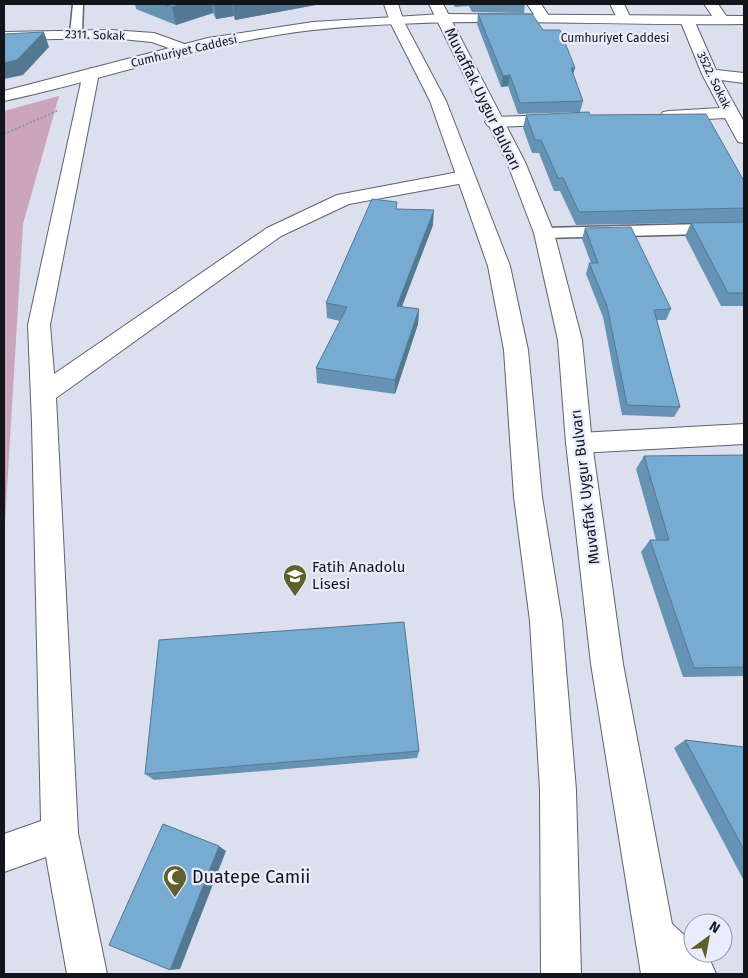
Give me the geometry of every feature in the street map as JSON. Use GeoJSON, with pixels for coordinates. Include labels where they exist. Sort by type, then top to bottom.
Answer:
{"type":"FeatureCollection","features":[{"type":"Feature","properties":{"kind":"street"},"geometry":{"type":"LineString","coordinates":[[534,4],[544,18]]}},
{"type":"Feature","properties":{"kind":"street"},"geometry":{"type":"LineString","coordinates":[[618,4],[624,19]]}},
{"type":"Feature","properties":{"kind":"street"},"geometry":{"type":"LineString","coordinates":[[711,4],[722,20]]}},
{"type":"Feature","properties":{"kind":"street"},"geometry":{"type":"LineString","coordinates":[[394,13],[438,101],[464,177],[499,266],[516,350],[528,496],[546,622],[558,790],[561,974]]}},
{"type":"Feature","properties":{"kind":"street","name":"Cumhuriyet Caddesi"},"geometry":{"type":"LineString","coordinates":[[394,13],[451,24]]}},
{"type":"Feature","properties":{"kind":"street","name":"Cumhuriyet Caddesi"},"geometry":{"type":"LineString","coordinates":[[4,96],[208,43],[394,13],[451,24],[544,18],[744,20]]}},
{"type":"Feature","properties":{"kind":"street","name":"3522. Sokak"},"geometry":{"type":"LineString","coordinates":[[687,20],[710,74],[744,138]]}},
{"type":"Feature","properties":{"kind":"street","name":"Muvaffak Uygur Bulvarı"},"geometry":{"type":"LineString","coordinates":[[451,24],[494,122],[516,162],[544,233],[570,340],[579,443],[607,664],[661,974]]}},
{"type":"Feature","properties":{"kind":"street","name":"2311. Sokak"},"geometry":{"type":"LineString","coordinates":[[4,36],[76,34],[154,38],[185,49]]}},
{"type":"Feature","properties":{"kind":"street","name":"Cumhuriyet Caddesi"},"geometry":{"type":"LineString","coordinates":[[678,38],[715,38]]}},
{"type":"Feature","properties":{"kind":"street"},"geometry":{"type":"LineString","coordinates":[[87,974],[60,833],[39,325],[91,73]]}},
{"type":"Feature","properties":{"kind":"street"},"geometry":{"type":"LineString","coordinates":[[710,74],[744,78]]}},
{"type":"Feature","properties":{"kind":"street"},"geometry":{"type":"LineString","coordinates":[[652,116],[730,114]]}},
{"type":"Feature","properties":{"kind":"street"},"geometry":{"type":"LineString","coordinates":[[494,122],[583,119]]}},
{"type":"Feature","properties":{"kind":"street"},"geometry":{"type":"LineString","coordinates":[[43,394],[274,232],[344,198],[464,177]]}},
{"type":"Feature","properties":{"kind":"street"},"geometry":{"type":"LineString","coordinates":[[579,443],[744,434]]}},
{"type":"Feature","properties":{"kind":"street"},"geometry":{"type":"LineString","coordinates":[[4,853],[60,833]]}},
{"type":"Feature","properties":{"kind":"street"},"geometry":{"type":"LineString","coordinates":[[654,934],[696,974]]}},
{"type":"Feature","properties":{"kind":"lane"},"geometry":{"type":"LineString","coordinates":[[76,34],[78,4]]}},
{"type":"Feature","properties":{"kind":"lane"},"geometry":{"type":"LineString","coordinates":[[544,233],[744,228]]}},
{"type":"Feature","properties":{"kind":"path"},"geometry":{"type":"LineString","coordinates":[[4,134],[85,100]]}},
{"type":"Feature","properties":{"kind":"shaded area"},"geometry":{"type":"Polygon","coordinates":[[[59,96],[23,224],[4,538],[4,111],[59,96]]]}},
{"type":"Feature","properties":{"kind":"building"},"geometry":{"type":"Polygon","coordinates":[[[163,4],[183,4],[172,7],[163,4]]]}},
{"type":"Feature","properties":{"kind":"building"},"geometry":{"type":"Polygon","coordinates":[[[478,14],[532,14],[543,30],[560,30],[575,68],[571,68],[583,101],[520,103],[510,75],[503,76],[478,14]]]}},
{"type":"Feature","properties":{"kind":"building"},"geometry":{"type":"Polygon","coordinates":[[[44,32],[17,60],[4,63],[4,34],[44,32]]]}},
{"type":"Feature","properties":{"kind":"building"},"geometry":{"type":"Polygon","coordinates":[[[589,112],[590,115],[706,114],[744,181],[744,208],[579,212],[563,178],[558,178],[541,140],[535,140],[526,115],[589,112]]]}},
{"type":"Feature","properties":{"kind":"building"},"geometry":{"type":"Polygon","coordinates":[[[372,199],[397,202],[396,209],[434,210],[397,306],[419,309],[395,380],[316,368],[347,307],[326,303],[372,199]]]}},
{"type":"Feature","properties":{"kind":"building"},"geometry":{"type":"Polygon","coordinates":[[[744,222],[744,293],[728,293],[691,223],[744,222]]]}},
{"type":"Feature","properties":{"kind":"building"},"geometry":{"type":"Polygon","coordinates":[[[631,227],[671,309],[654,310],[680,407],[627,405],[607,306],[589,263],[598,263],[585,228],[631,227]]]}},
{"type":"Feature","properties":{"kind":"building"},"geometry":{"type":"Polygon","coordinates":[[[744,455],[744,667],[694,668],[650,540],[669,540],[644,456],[744,455]]]}},
{"type":"Feature","properties":{"kind":"building"},"geometry":{"type":"Polygon","coordinates":[[[404,622],[419,751],[145,774],[159,640],[404,622]]]}},
{"type":"Feature","properties":{"kind":"building"},"geometry":{"type":"Polygon","coordinates":[[[685,740],[744,747],[744,850],[685,740]]]}},
{"type":"Feature","properties":{"kind":"building","name":"Duatepe Camii"},"geometry":{"type":"Polygon","coordinates":[[[163,824],[219,846],[170,970],[109,945],[163,824]]]}},
{"type":"Feature","properties":{"kind":"place","name":"Fatih Anadolu Lisesi"},"geometry":{"type":"Point","coordinates":[295,597]}},
{"type":"Feature","properties":{"kind":"place","name":"Duatepe Camii"},"geometry":{"type":"Point","coordinates":[175,898]}}]}
